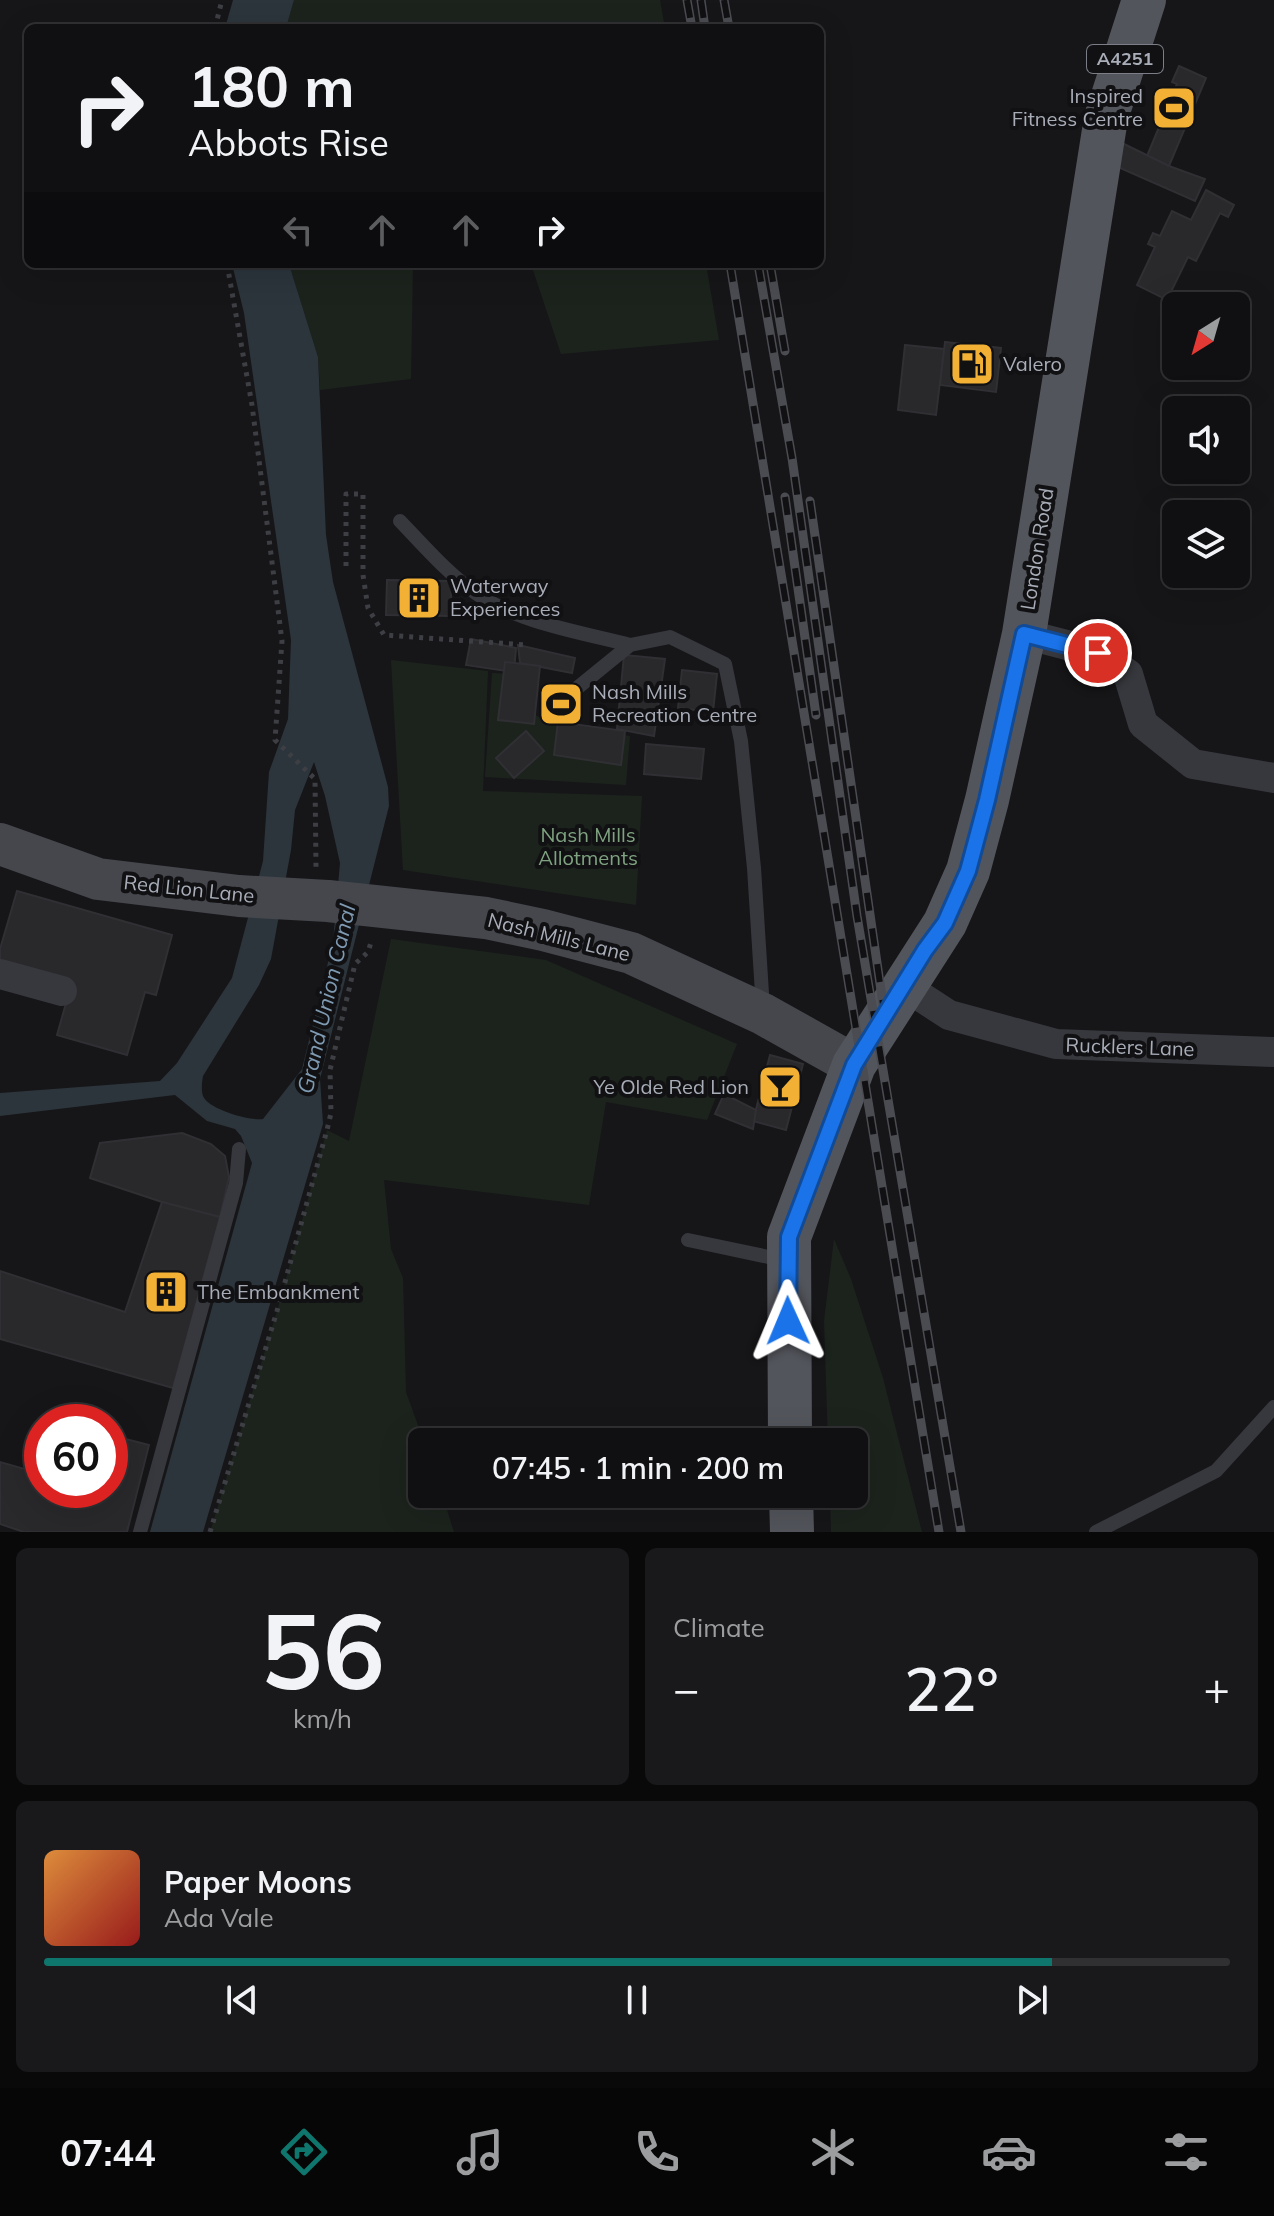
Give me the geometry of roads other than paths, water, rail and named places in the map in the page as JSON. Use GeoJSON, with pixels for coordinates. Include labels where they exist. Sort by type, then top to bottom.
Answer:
{"type":"FeatureCollection","features":[{"type":"Feature","properties":{"kind":"main road","name":"London Road"},"geometry":{"type":"LineString","coordinates":[[790,1428],[789,1237],[854,1065],[945,923],[968,871],[1024,634],[1106,118],[1144,0]]}},
{"type":"Feature","properties":{"kind":"main road"},"geometry":{"type":"LineString","coordinates":[[791,1508],[792,1532]]}},
{"type":"Feature","properties":{"kind":"street"},"geometry":{"type":"LineString","coordinates":[[1024,634],[1098,653],[1128,674],[1143,724],[1193,764],[1274,778]]}},
{"type":"Feature","properties":{"kind":"street","name":"Red Lion Lane"},"geometry":{"type":"LineString","coordinates":[[0,844],[98,879],[239,896],[383,907]]}},
{"type":"Feature","properties":{"kind":"street","name":"Nash Mills Lane"},"geometry":{"type":"LineString","coordinates":[[383,907],[486,918],[631,953],[763,1014],[854,1065]]}},
{"type":"Feature","properties":{"kind":"street"},"geometry":{"type":"LineString","coordinates":[[0,974],[62,991]]}},
{"type":"Feature","properties":{"kind":"street","name":"Rucklers Lane"},"geometry":{"type":"LineString","coordinates":[[903,985],[949,1015],[1056,1044],[1274,1052]]}},
{"type":"Feature","properties":{"kind":"lane"},"geometry":{"type":"LineString","coordinates":[[400,521],[453,576],[512,613],[630,645],[670,637],[725,664]]}},
{"type":"Feature","properties":{"kind":"lane"},"geometry":{"type":"LineString","coordinates":[[717,644],[725,664],[741,741],[754,868],[763,1014]]}},
{"type":"Feature","properties":{"kind":"lane"},"geometry":{"type":"LineString","coordinates":[[571,693],[630,645]]}},
{"type":"Feature","properties":{"kind":"lane"},"geometry":{"type":"LineString","coordinates":[[140,1532],[236,1183],[239,1149]]}},
{"type":"Feature","properties":{"kind":"lane"},"geometry":{"type":"LineString","coordinates":[[688,1240],[787,1261]]}},
{"type":"Feature","properties":{"kind":"lane"},"geometry":{"type":"LineString","coordinates":[[1096,1532],[1216,1471],[1274,1407]]}},
{"type":"Feature","properties":{"kind":"water"},"geometry":{"type":"Polygon","coordinates":[[[233,0],[294,0],[287,24],[226,24],[233,0]]]}},
{"type":"Feature","properties":{"kind":"water","name":"Grand Union Canal"},"geometry":{"type":"Polygon","coordinates":[[[233,268],[290,268],[318,357],[326,535],[333,582],[388,787],[389,806],[320,1079],[323,1124],[203,1532],[150,1532],[252,1163],[235,1129],[207,1121],[175,1095],[0,1116],[0,1093],[160,1081],[177,1063],[232,978],[263,861],[269,772],[288,719],[291,640],[244,313],[233,268]],[[314,762],[295,810],[291,850],[271,959],[259,985],[203,1076],[203,1096],[220,1110],[263,1119],[302,1069],[333,942],[340,863],[314,762]]]}},
{"type":"Feature","properties":{"kind":"railway"},"geometry":{"type":"LineString","coordinates":[[687,0],[691,24]]}},
{"type":"Feature","properties":{"kind":"railway"},"geometry":{"type":"LineString","coordinates":[[701,0],[704,24]]}},
{"type":"Feature","properties":{"kind":"railway"},"geometry":{"type":"LineString","coordinates":[[724,0],[728,24]]}},
{"type":"Feature","properties":{"kind":"railway"},"geometry":{"type":"LineString","coordinates":[[731,268],[939,1532]]}},
{"type":"Feature","properties":{"kind":"railway"},"geometry":{"type":"LineString","coordinates":[[759,268],[792,458],[857,916],[961,1532]]}},
{"type":"Feature","properties":{"kind":"railway"},"geometry":{"type":"LineString","coordinates":[[771,268],[785,351]]}},
{"type":"Feature","properties":{"kind":"railway"},"geometry":{"type":"LineString","coordinates":[[785,497],[816,715]]}},
{"type":"Feature","properties":{"kind":"railway"},"geometry":{"type":"LineString","coordinates":[[810,501],[884,1011]]}},
{"type":"Feature","properties":{"kind":"place","name":"Inspired Fitness Centre"},"geometry":{"type":"Point","coordinates":[1174,108]}},
{"type":"Feature","properties":{"kind":"place","name":"Valero"},"geometry":{"type":"Point","coordinates":[972,364]}},
{"type":"Feature","properties":{"kind":"place","name":"Waterway Experiences"},"geometry":{"type":"Point","coordinates":[419,598]}},
{"type":"Feature","properties":{"kind":"place","name":"Nash Mills Recreation Centre"},"geometry":{"type":"Point","coordinates":[561,704]}},
{"type":"Feature","properties":{"kind":"place","name":"Ye Olde Red Lion"},"geometry":{"type":"Point","coordinates":[780,1087]}},
{"type":"Feature","properties":{"kind":"place","name":"The Embankment"},"geometry":{"type":"Point","coordinates":[166,1292]}},
{"type":"Feature","properties":{"kind":"park label","name":"Nash Mills Allotments"},"geometry":{"type":"Point","coordinates":[588,846]}}]}
